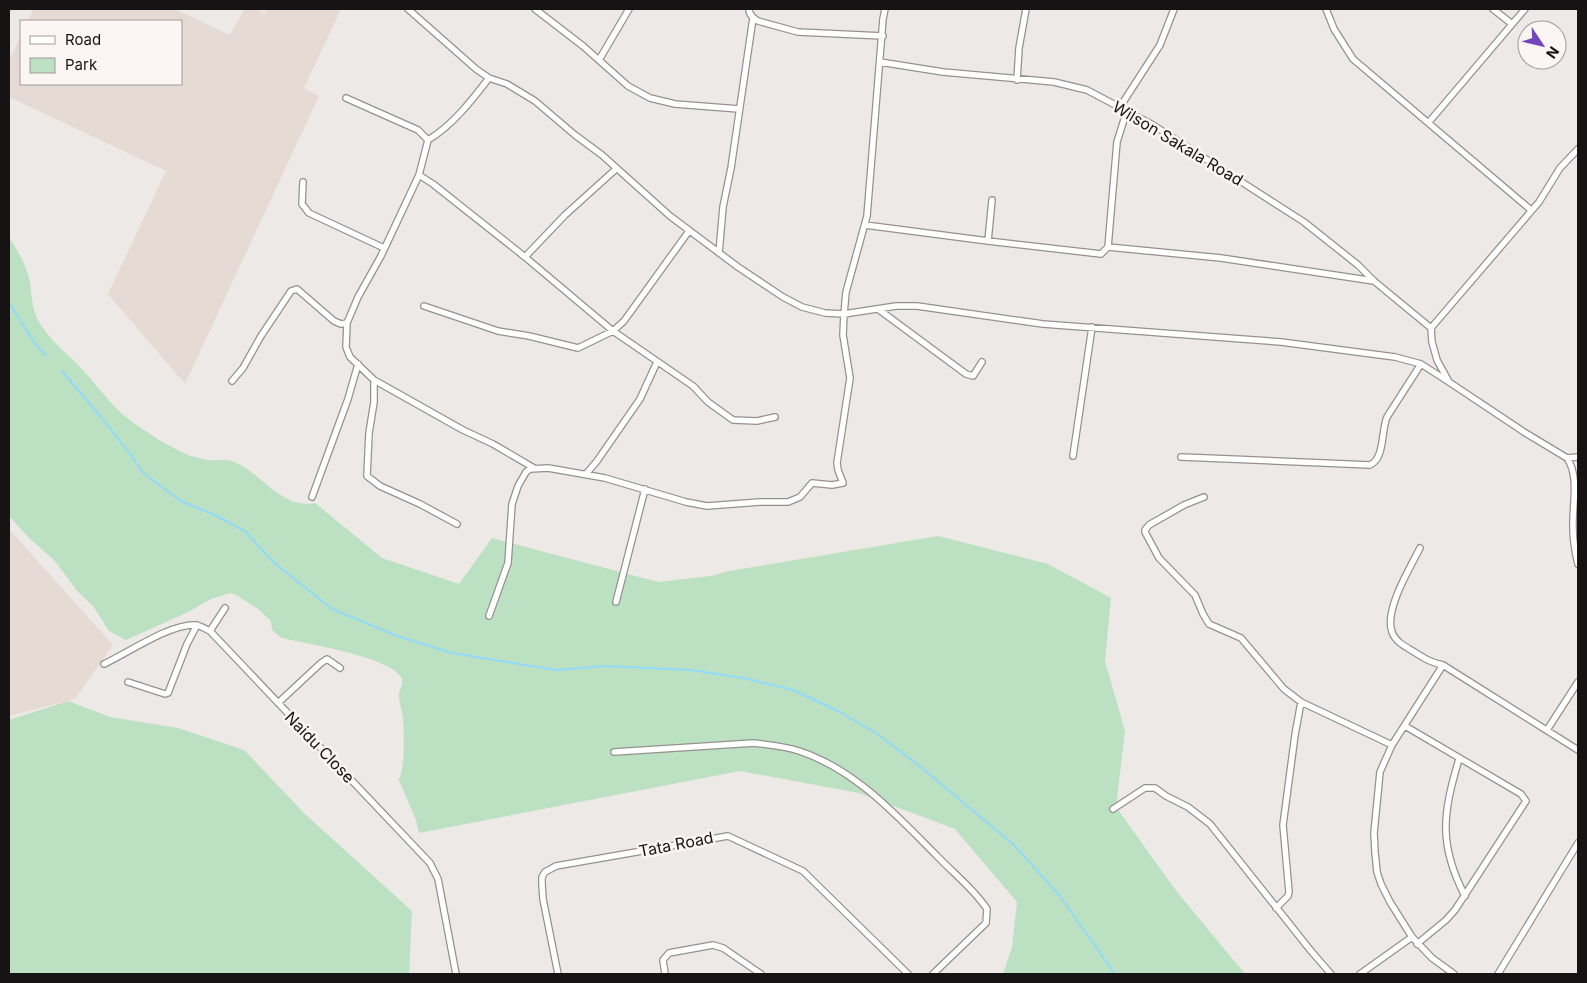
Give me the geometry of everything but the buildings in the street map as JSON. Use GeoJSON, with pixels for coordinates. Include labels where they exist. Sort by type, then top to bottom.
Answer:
{"type":"FeatureCollection","features":[{"type":"Feature","properties":{"kind":"street"},"geometry":{"type":"LineString","coordinates":[[408,9],[489,78],[507,84],[535,101],[602,155],[689,231],[782,298],[796,304],[818,311],[844,314],[878,308],[916,306],[1034,323],[1308,346],[1395,357],[1421,364],[1567,458],[1572,464],[1574,473],[1573,527],[1578,564]]}},
{"type":"Feature","properties":{"kind":"street"},"geometry":{"type":"LineString","coordinates":[[535,9],[599,60],[628,86],[650,98],[674,104],[739,109]]}},
{"type":"Feature","properties":{"kind":"street"},"geometry":{"type":"LineString","coordinates":[[599,60],[629,9]]}},
{"type":"Feature","properties":{"kind":"street"},"geometry":{"type":"LineString","coordinates":[[719,253],[723,207],[731,168],[753,18],[749,9]]}},
{"type":"Feature","properties":{"kind":"street"},"geometry":{"type":"LineString","coordinates":[[489,616],[508,563],[512,504],[524,475],[534,468],[548,468],[586,474],[686,502],[707,506],[788,502],[800,497],[812,484],[832,485],[843,483],[837,463],[850,378],[843,334],[844,314],[846,292],[865,224],[885,9]]}},
{"type":"Feature","properties":{"kind":"street"},"geometry":{"type":"LineString","coordinates":[[1017,80],[1019,48],[1026,9]]}},
{"type":"Feature","properties":{"kind":"street"},"geometry":{"type":"LineString","coordinates":[[1120,107],[1160,45],[1174,9]]}},
{"type":"Feature","properties":{"kind":"street"},"geometry":{"type":"LineString","coordinates":[[1326,9],[1334,29],[1353,59],[1430,122],[1531,210]]}},
{"type":"Feature","properties":{"kind":"street"},"geometry":{"type":"LineString","coordinates":[[1494,9],[1512,24]]}},
{"type":"Feature","properties":{"kind":"street"},"geometry":{"type":"LineString","coordinates":[[1430,122],[1525,9]]}},
{"type":"Feature","properties":{"kind":"street"},"geometry":{"type":"LineString","coordinates":[[753,18],[798,32],[883,36]]}},
{"type":"Feature","properties":{"kind":"street","name":"Wilson Sakala Road"},"geometry":{"type":"LineString","coordinates":[[880,62],[943,72],[1054,82],[1086,90],[1127,110],[1181,142],[1304,222],[1358,265],[1374,281],[1431,328]]}},
{"type":"Feature","properties":{"kind":"street"},"geometry":{"type":"LineString","coordinates":[[489,78],[468,105],[438,134],[428,140],[419,175],[347,323],[346,347],[350,357],[374,380],[534,468]]}},
{"type":"Feature","properties":{"kind":"street"},"geometry":{"type":"LineString","coordinates":[[346,98],[418,130],[428,140]]}},
{"type":"Feature","properties":{"kind":"street"},"geometry":{"type":"LineString","coordinates":[[865,224],[1101,254],[1108,247],[1117,142],[1127,110]]}},
{"type":"Feature","properties":{"kind":"street"},"geometry":{"type":"LineString","coordinates":[[1448,382],[1437,360],[1431,328],[1539,202],[1560,168],[1578,149]]}},
{"type":"Feature","properties":{"kind":"street"},"geometry":{"type":"LineString","coordinates":[[525,257],[565,215],[616,169]]}},
{"type":"Feature","properties":{"kind":"street"},"geometry":{"type":"LineString","coordinates":[[419,175],[525,257],[612,331],[693,386],[708,402],[733,420],[757,421],[775,417]]}},
{"type":"Feature","properties":{"kind":"street"},"geometry":{"type":"LineString","coordinates":[[303,182],[302,204],[309,213],[384,248]]}},
{"type":"Feature","properties":{"kind":"street"},"geometry":{"type":"LineString","coordinates":[[988,241],[992,200]]}},
{"type":"Feature","properties":{"kind":"street"},"geometry":{"type":"LineString","coordinates":[[424,306],[498,331],[529,336],[578,348],[612,331],[624,321],[689,231]]}},
{"type":"Feature","properties":{"kind":"street"},"geometry":{"type":"LineString","coordinates":[[1108,247],[1221,258],[1374,281]]}},
{"type":"Feature","properties":{"kind":"street"},"geometry":{"type":"LineString","coordinates":[[232,381],[243,368],[261,336],[291,291],[297,289],[334,321],[341,324],[347,323]]}},
{"type":"Feature","properties":{"kind":"street"},"geometry":{"type":"LineString","coordinates":[[878,308],[966,374],[973,376],[982,362]]}},
{"type":"Feature","properties":{"kind":"street"},"geometry":{"type":"LineString","coordinates":[[1073,456],[1092,327]]}},
{"type":"Feature","properties":{"kind":"street"},"geometry":{"type":"LineString","coordinates":[[586,474],[640,399],[657,362]]}},
{"type":"Feature","properties":{"kind":"street"},"geometry":{"type":"LineString","coordinates":[[312,497],[348,399],[358,364]]}},
{"type":"Feature","properties":{"kind":"street"},"geometry":{"type":"LineString","coordinates":[[1181,457],[1370,465],[1375,463],[1379,456],[1387,416],[1421,364]]}},
{"type":"Feature","properties":{"kind":"street"},"geometry":{"type":"LineString","coordinates":[[374,380],[374,402],[367,476],[380,486],[458,524]]}},
{"type":"Feature","properties":{"kind":"street"},"geometry":{"type":"LineString","coordinates":[[1567,458],[1578,457]]}},
{"type":"Feature","properties":{"kind":"street"},"geometry":{"type":"LineString","coordinates":[[616,602],[645,489]]}},
{"type":"Feature","properties":{"kind":"street"},"geometry":{"type":"LineString","coordinates":[[1204,497],[1184,505],[1145,530],[1159,558],[1195,595],[1208,624],[1241,638],[1279,684],[1301,702],[1392,746]]}},
{"type":"Feature","properties":{"kind":"street"},"geometry":{"type":"LineString","coordinates":[[1420,548],[1395,600],[1391,623],[1392,632],[1397,641],[1430,661],[1443,665],[1578,750]]}},
{"type":"Feature","properties":{"kind":"street"},"geometry":{"type":"LineString","coordinates":[[210,631],[225,608]]}},
{"type":"Feature","properties":{"kind":"street"},"geometry":{"type":"LineString","coordinates":[[104,664],[164,633],[197,625]]}},
{"type":"Feature","properties":{"kind":"street"},"geometry":{"type":"LineString","coordinates":[[128,682],[165,694],[168,693],[187,644],[197,625]]}},
{"type":"Feature","properties":{"kind":"street","name":"Naidu Close"},"geometry":{"type":"LineString","coordinates":[[197,625],[210,631],[435,870],[442,894],[456,974]]}},
{"type":"Feature","properties":{"kind":"street"},"geometry":{"type":"LineString","coordinates":[[278,703],[321,662],[327,659],[340,668]]}},
{"type":"Feature","properties":{"kind":"street"},"geometry":{"type":"LineString","coordinates":[[1443,665],[1392,746],[1383,764],[1378,778],[1374,833],[1377,872],[1390,902],[1417,944],[1454,974]]}},
{"type":"Feature","properties":{"kind":"street"},"geometry":{"type":"LineString","coordinates":[[1547,730],[1578,682]]}},
{"type":"Feature","properties":{"kind":"street"},"geometry":{"type":"LineString","coordinates":[[1276,908],[1288,896],[1289,892],[1284,816],[1294,735],[1301,702]]}},
{"type":"Feature","properties":{"kind":"street"},"geometry":{"type":"LineString","coordinates":[[1405,726],[1521,794],[1526,801],[1465,896],[1446,920],[1417,944]]}},
{"type":"Feature","properties":{"kind":"street"},"geometry":{"type":"LineString","coordinates":[[614,752],[754,743],[776,745],[799,751],[826,762],[854,779],[878,798],[987,909],[986,923],[933,974]]}},
{"type":"Feature","properties":{"kind":"street"},"geometry":{"type":"LineString","coordinates":[[1458,758],[1448,799],[1445,837],[1451,865],[1465,896]]}},
{"type":"Feature","properties":{"kind":"street"},"geometry":{"type":"LineString","coordinates":[[1113,809],[1150,786],[1188,807],[1210,824],[1331,974]]}},
{"type":"Feature","properties":{"kind":"street","name":"Tata Road"},"geometry":{"type":"LineString","coordinates":[[558,974],[543,899],[542,877],[545,872],[556,866],[728,836],[803,871],[908,974]]}},
{"type":"Feature","properties":{"kind":"street"},"geometry":{"type":"LineString","coordinates":[[1498,974],[1578,843]]}},
{"type":"Feature","properties":{"kind":"street"},"geometry":{"type":"LineString","coordinates":[[1360,974],[1412,937]]}},
{"type":"Feature","properties":{"kind":"street"},"geometry":{"type":"LineString","coordinates":[[665,974],[663,960],[669,953],[713,945],[724,948],[761,974]]}},
{"type":"Feature","properties":{"kind":"shaded area"},"geometry":{"type":"Polygon","coordinates":[[[33,9],[175,9],[230,35],[245,9],[256,9],[265,13],[267,9],[341,9],[304,88],[319,96],[185,384],[108,294],[166,171],[9,97],[9,61],[20,37],[20,85],[182,85],[182,20],[28,20],[33,9]]]}},
{"type":"Feature","properties":{"kind":"shaded area"},"geometry":{"type":"Polygon","coordinates":[[[9,529],[113,645],[75,699],[9,716],[9,529]]]}},
{"type":"Feature","properties":{"kind":"green space"},"geometry":{"type":"Polygon","coordinates":[[[9,237],[20,256],[29,278],[34,311],[39,322],[56,344],[82,369],[115,407],[127,417],[152,435],[182,452],[205,459],[232,461],[291,501],[303,504],[315,503],[382,558],[459,584],[492,538],[658,582],[711,576],[729,571],[938,536],[1048,564],[1111,598],[1105,661],[1125,731],[1116,807],[1177,892],[1245,974],[1003,974],[1012,947],[1017,902],[955,829],[859,793],[740,771],[419,833],[416,820],[398,778],[400,778],[402,771],[404,740],[403,718],[399,700],[402,682],[401,677],[393,670],[364,657],[282,638],[272,630],[271,621],[257,608],[230,593],[211,599],[188,612],[126,640],[109,631],[93,606],[78,592],[54,560],[28,537],[9,516],[9,237]]]}},
{"type":"Feature","properties":{"kind":"green space"},"geometry":{"type":"Polygon","coordinates":[[[68,701],[110,717],[178,728],[244,750],[306,815],[412,911],[409,974],[9,974],[9,720],[68,701]]]}},
{"type":"Feature","properties":{"kind":"waterway"},"geometry":{"type":"LineString","coordinates":[[9,303],[36,345],[46,355]]}},
{"type":"Feature","properties":{"kind":"waterway"},"geometry":{"type":"LineString","coordinates":[[62,371],[101,417],[143,473],[181,501],[217,516],[246,532],[272,561],[332,609],[397,636],[452,653],[556,670],[605,666],[691,670],[743,678],[793,690],[840,712],[876,733],[917,764],[1014,845],[1059,895],[1115,974]]}}]}
